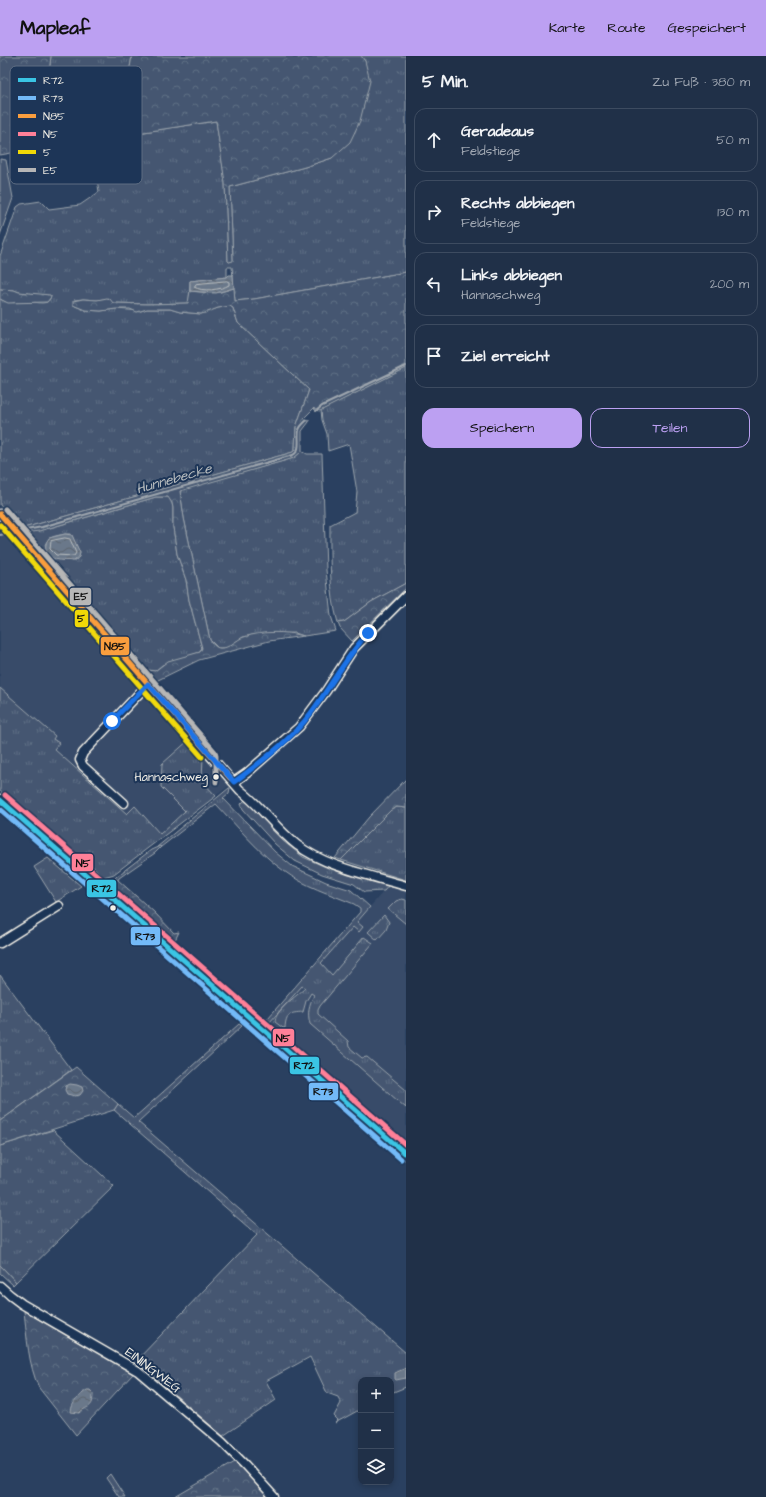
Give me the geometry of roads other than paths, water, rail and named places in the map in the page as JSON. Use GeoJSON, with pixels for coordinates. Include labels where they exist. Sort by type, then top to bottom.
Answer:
{"type":"FeatureCollection","features":[{"type":"Feature","properties":{"kind":"main road"},"geometry":{"type":"LineString","coordinates":[[0,800],[406,1154]]}},
{"type":"Feature","properties":{"kind":"street"},"geometry":{"type":"LineString","coordinates":[[0,514],[234,782],[291,840],[308,852],[342,866],[406,886]]}},
{"type":"Feature","properties":{"kind":"street"},"geometry":{"type":"LineString","coordinates":[[234,782],[253,768],[299,727],[326,692],[354,648],[406,596]]}},
{"type":"Feature","properties":{"kind":"street"},"geometry":{"type":"LineString","coordinates":[[124,802],[83,766],[80,760],[83,752],[148,684]]}},
{"type":"Feature","properties":{"kind":"street"},"geometry":{"type":"LineString","coordinates":[[0,944],[59,906]]}},
{"type":"Feature","properties":{"kind":"street","name":"EININGWEG"},"geometry":{"type":"LineString","coordinates":[[0,1286],[22,1304],[138,1371],[222,1442],[274,1497]]}},
{"type":"Feature","properties":{"kind":"water"},"geometry":{"type":"Polygon","coordinates":[[[229,275],[233,275],[234,288],[216,293],[190,291],[190,281],[227,277],[229,275]]]}},
{"type":"Feature","properties":{"kind":"water"},"geometry":{"type":"Polygon","coordinates":[[[65,534],[72,535],[80,553],[79,557],[74,561],[55,559],[47,553],[46,550],[46,544],[49,538],[65,534]]]}},
{"type":"Feature","properties":{"kind":"water"},"geometry":{"type":"Polygon","coordinates":[[[70,1084],[82,1087],[83,1091],[80,1095],[75,1096],[67,1094],[65,1090],[66,1086],[70,1084]]]}},
{"type":"Feature","properties":{"kind":"water"},"geometry":{"type":"Polygon","coordinates":[[[406,1368],[406,1378],[396,1380],[395,1373],[406,1368]]]}},
{"type":"Feature","properties":{"kind":"water"},"geometry":{"type":"Polygon","coordinates":[[[87,1390],[90,1390],[93,1393],[90,1406],[79,1413],[71,1412],[74,1402],[87,1390]]]}},
{"type":"Feature","properties":{"kind":"waterway","name":"Hunnebecke"},"geometry":{"type":"LineString","coordinates":[[316,411],[322,406],[406,366]]}},
{"type":"Feature","properties":{"kind":"waterway","name":"Hunnebecke"},"geometry":{"type":"LineString","coordinates":[[21,531],[42,527],[293,455],[296,453],[298,447],[300,429],[307,420]]}},
{"type":"Feature","properties":{"kind":"waterway","name":"Hunnebecke"},"geometry":{"type":"LineString","coordinates":[[0,535],[5,534]]}},
{"type":"Feature","properties":{"kind":"waterway"},"geometry":{"type":"LineString","coordinates":[[271,827],[300,853],[329,866]]}},
{"type":"Feature","properties":{"kind":"waterway"},"geometry":{"type":"LineString","coordinates":[[391,886],[406,890]]}},
{"type":"Feature","properties":{"kind":"place","name":"Hannaschweg"},"geometry":{"type":"Point","coordinates":[216,777]}}]}
